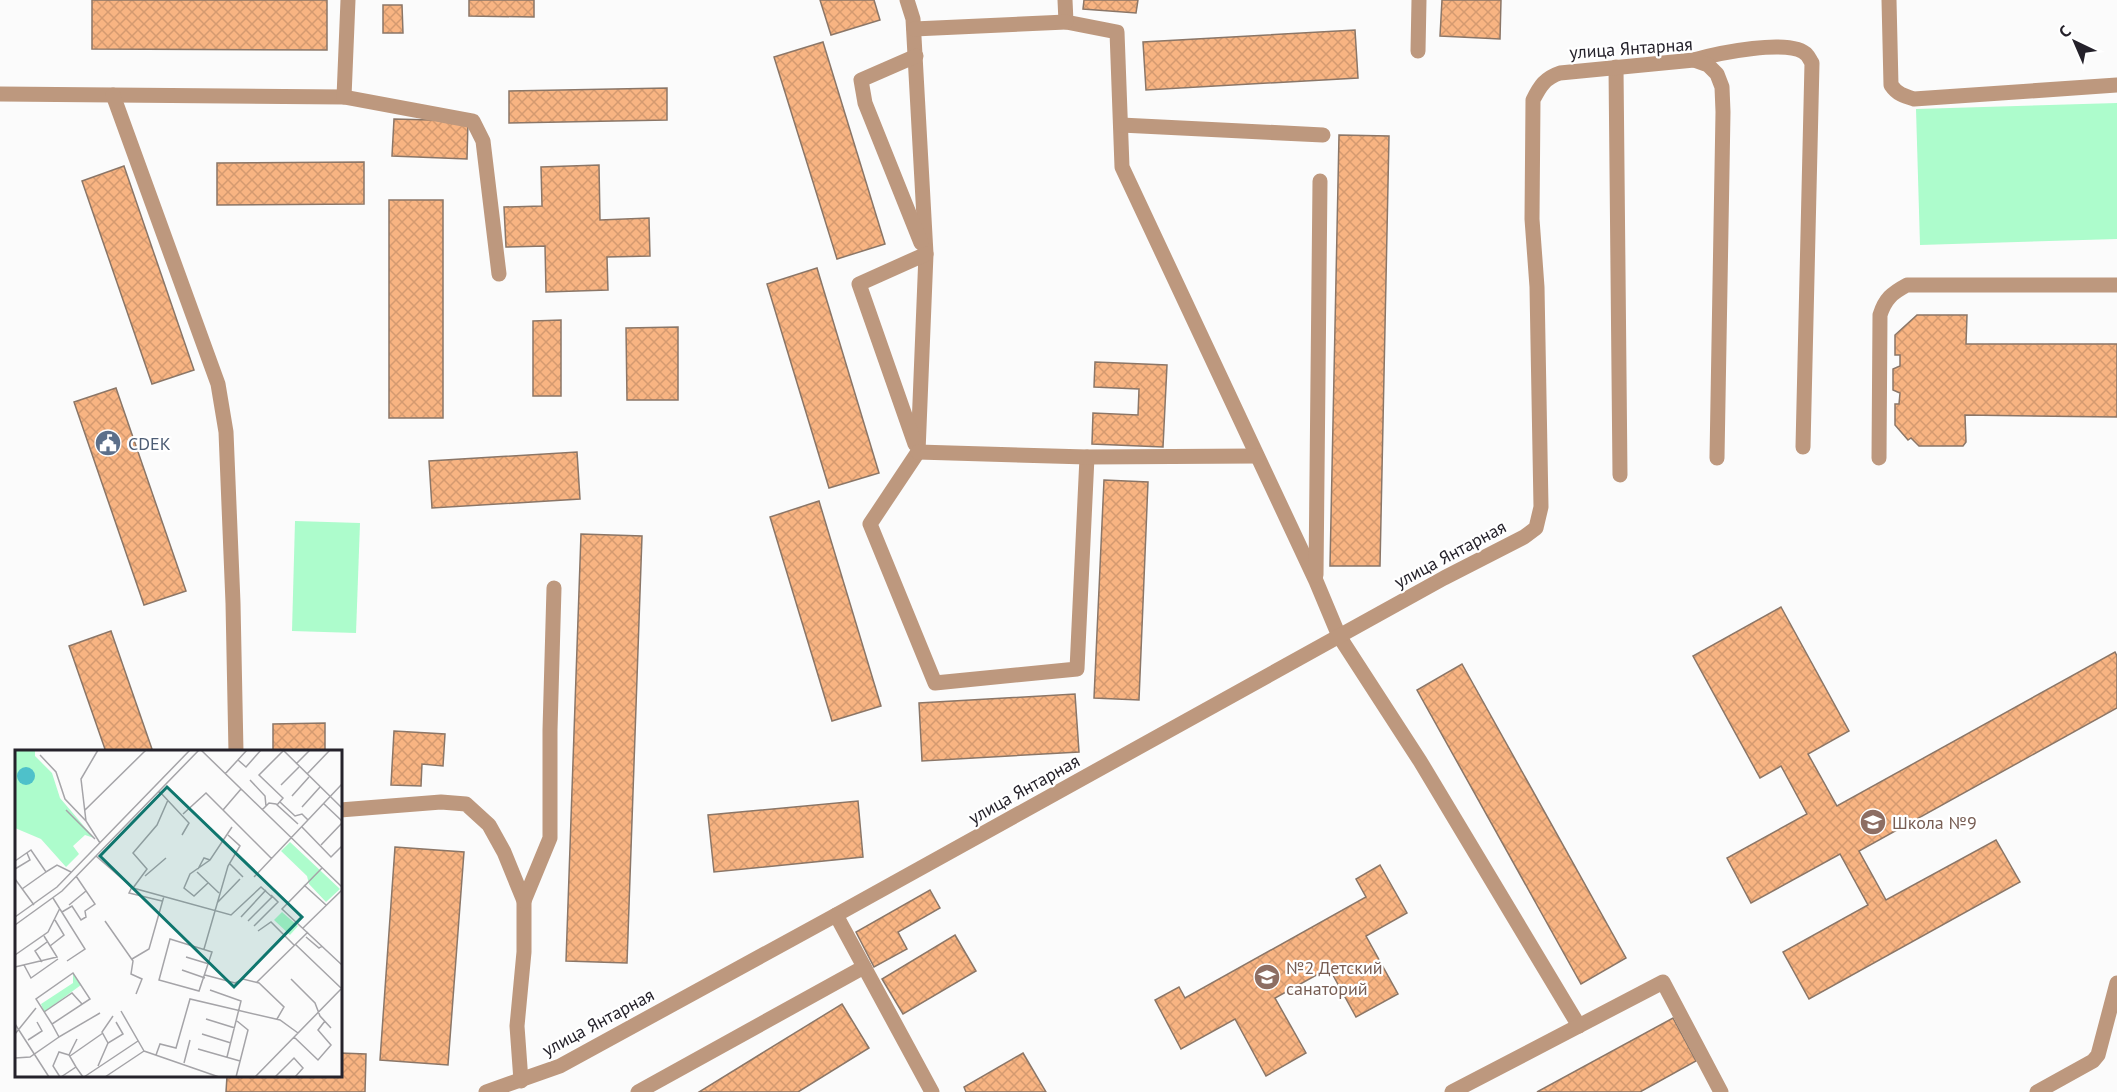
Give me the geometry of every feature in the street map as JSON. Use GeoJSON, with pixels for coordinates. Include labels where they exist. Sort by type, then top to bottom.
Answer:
{"type":"FeatureCollection","features":[{"type":"Feature","properties":{"kind":"street"},"geometry":{"type":"LineString","coordinates":[[344,97],[348,0]]}},
{"type":"Feature","properties":{"kind":"street"},"geometry":{"type":"LineString","coordinates":[[907,0],[914,19],[926,254],[918,452],[870,525],[935,683],[1077,669],[1088,457]]}},
{"type":"Feature","properties":{"kind":"street"},"geometry":{"type":"LineString","coordinates":[[1065,0],[1066,22]]}},
{"type":"Feature","properties":{"kind":"street"},"geometry":{"type":"LineString","coordinates":[[1418,51],[1419,0]]}},
{"type":"Feature","properties":{"kind":"street"},"geometry":{"type":"LineString","coordinates":[[1889,0],[1891,85],[1903,96],[1914,99],[2117,85]]}},
{"type":"Feature","properties":{"kind":"street"},"geometry":{"type":"LineString","coordinates":[[914,29],[1066,22],[1117,32],[1122,167],[1316,581],[1339,636],[1420,761],[1579,1026]]}},
{"type":"Feature","properties":{"kind":"street"},"geometry":{"type":"LineString","coordinates":[[1694,60],[1723,52],[1783,47],[1807,54],[1812,63],[1803,447]]}},
{"type":"Feature","properties":{"kind":"street"},"geometry":{"type":"LineString","coordinates":[[916,56],[861,80],[865,103],[926,254]]}},
{"type":"Feature","properties":{"kind":"street","name":"улица Янтарная"},"geometry":{"type":"LineString","coordinates":[[486,1092],[503,1090],[560,1066],[1444,578],[1524,537],[1536,528],[1541,507],[1537,287],[1532,219],[1533,100],[1540,86],[1550,76],[1560,73],[1694,60],[1708,65],[1717,74],[1722,87],[1717,458]]}},
{"type":"Feature","properties":{"kind":"street"},"geometry":{"type":"LineString","coordinates":[[1616,67],[1620,475]]}},
{"type":"Feature","properties":{"kind":"street"},"geometry":{"type":"LineString","coordinates":[[0,94],[344,97],[473,121],[483,141],[498,274]]}},
{"type":"Feature","properties":{"kind":"street"},"geometry":{"type":"LineString","coordinates":[[113,95],[218,384],[226,432],[236,750]]}},
{"type":"Feature","properties":{"kind":"street"},"geometry":{"type":"LineString","coordinates":[[1121,125],[1323,135]]}},
{"type":"Feature","properties":{"kind":"street"},"geometry":{"type":"LineString","coordinates":[[1316,581],[1320,181]]}},
{"type":"Feature","properties":{"kind":"street"},"geometry":{"type":"LineString","coordinates":[[918,452],[860,284],[926,254]]}},
{"type":"Feature","properties":{"kind":"street"},"geometry":{"type":"LineString","coordinates":[[1879,458],[1880,315],[1884,301],[1894,292],[1907,285],[2117,285]]}},
{"type":"Feature","properties":{"kind":"street"},"geometry":{"type":"LineString","coordinates":[[918,452],[1088,457],[1257,456]]}},
{"type":"Feature","properties":{"kind":"street"},"geometry":{"type":"LineString","coordinates":[[524,901],[550,838],[554,588]]}},
{"type":"Feature","properties":{"kind":"street"},"geometry":{"type":"LineString","coordinates":[[342,810],[441,802],[466,804],[489,825],[504,852],[524,901],[524,951],[517,1026],[521,1081]]}},
{"type":"Feature","properties":{"kind":"street"},"geometry":{"type":"LineString","coordinates":[[836,915],[932,1092]]}},
{"type":"Feature","properties":{"kind":"street"},"geometry":{"type":"LineString","coordinates":[[638,1092],[864,967]]}},
{"type":"Feature","properties":{"kind":"street"},"geometry":{"type":"LineString","coordinates":[[1452,1092],[1663,982],[1721,1092]]}},
{"type":"Feature","properties":{"kind":"street"},"geometry":{"type":"LineString","coordinates":[[2037,1092],[2092,1061],[2098,1055],[2117,983]]}},
{"type":"Feature","properties":{"kind":"green space"},"geometry":{"type":"Polygon","coordinates":[[[2117,103],[2117,239],[1920,245],[1916,109],[2117,103]]]}},
{"type":"Feature","properties":{"kind":"green space"},"geometry":{"type":"Polygon","coordinates":[[[295,521],[360,523],[356,633],[292,631],[295,521]]]}},
{"type":"Feature","properties":{"kind":"building"},"geometry":{"type":"Polygon","coordinates":[[[92,0],[327,0],[327,50],[92,49],[92,0]]]}},
{"type":"Feature","properties":{"kind":"building"},"geometry":{"type":"Polygon","coordinates":[[[469,0],[534,0],[534,17],[469,16],[469,0]]]}},
{"type":"Feature","properties":{"kind":"building"},"geometry":{"type":"Polygon","coordinates":[[[820,0],[874,0],[880,20],[831,35],[820,0]]]}},
{"type":"Feature","properties":{"kind":"building"},"geometry":{"type":"Polygon","coordinates":[[[1084,0],[1138,0],[1136,13],[1083,9],[1084,0]]]}},
{"type":"Feature","properties":{"kind":"building"},"geometry":{"type":"Polygon","coordinates":[[[1442,0],[1501,0],[1500,39],[1440,36],[1442,0]]]}},
{"type":"Feature","properties":{"kind":"building"},"geometry":{"type":"Polygon","coordinates":[[[383,5],[402,5],[403,33],[383,33],[383,5]]]}},
{"type":"Feature","properties":{"kind":"building"},"geometry":{"type":"Polygon","coordinates":[[[1355,30],[1358,78],[1146,90],[1143,42],[1355,30]]]}},
{"type":"Feature","properties":{"kind":"building"},"geometry":{"type":"Polygon","coordinates":[[[823,42],[885,244],[837,259],[774,57],[823,42]]]}},
{"type":"Feature","properties":{"kind":"building"},"geometry":{"type":"Polygon","coordinates":[[[667,88],[667,120],[509,123],[509,91],[667,88]]]}},
{"type":"Feature","properties":{"kind":"building"},"geometry":{"type":"Polygon","coordinates":[[[394,119],[468,121],[467,159],[392,156],[394,119]]]}},
{"type":"Feature","properties":{"kind":"building"},"geometry":{"type":"Polygon","coordinates":[[[1339,135],[1389,136],[1380,566],[1330,566],[1339,135]]]}},
{"type":"Feature","properties":{"kind":"building"},"geometry":{"type":"Polygon","coordinates":[[[364,162],[364,204],[217,205],[217,163],[364,162]]]}},
{"type":"Feature","properties":{"kind":"building"},"geometry":{"type":"Polygon","coordinates":[[[599,165],[600,220],[649,218],[650,256],[607,257],[608,290],[546,292],[545,246],[506,247],[504,207],[542,206],[541,167],[599,165]]]}},
{"type":"Feature","properties":{"kind":"building"},"geometry":{"type":"Polygon","coordinates":[[[124,166],[194,370],[152,384],[82,181],[124,166]]]}},
{"type":"Feature","properties":{"kind":"building"},"geometry":{"type":"Polygon","coordinates":[[[389,200],[443,200],[443,418],[389,418],[389,200]]]}},
{"type":"Feature","properties":{"kind":"building"},"geometry":{"type":"Polygon","coordinates":[[[817,268],[879,473],[829,488],[767,284],[817,268]]]}},
{"type":"Feature","properties":{"kind":"building"},"geometry":{"type":"Polygon","coordinates":[[[1917,315],[1967,315],[1966,344],[2117,344],[2117,417],[1965,415],[1966,442],[1963,446],[1919,446],[1911,438],[1908,440],[1895,425],[1895,404],[1899,404],[1900,393],[1893,390],[1893,369],[1900,366],[1900,355],[1895,355],[1895,335],[1917,315]]]}},
{"type":"Feature","properties":{"kind":"building"},"geometry":{"type":"Polygon","coordinates":[[[561,320],[561,396],[533,396],[533,321],[561,320]]]}},
{"type":"Feature","properties":{"kind":"building"},"geometry":{"type":"Polygon","coordinates":[[[678,327],[678,400],[627,400],[626,328],[678,327]]]}},
{"type":"Feature","properties":{"kind":"building"},"geometry":{"type":"Polygon","coordinates":[[[1095,362],[1167,365],[1163,447],[1092,444],[1093,413],[1138,415],[1139,389],[1094,387],[1095,362]]]}},
{"type":"Feature","properties":{"kind":"building"},"geometry":{"type":"Polygon","coordinates":[[[116,388],[186,591],[144,605],[74,402],[116,388]]]}},
{"type":"Feature","properties":{"kind":"building"},"geometry":{"type":"Polygon","coordinates":[[[577,452],[580,499],[432,508],[429,461],[577,452]]]}},
{"type":"Feature","properties":{"kind":"building"},"geometry":{"type":"Polygon","coordinates":[[[1104,480],[1148,482],[1139,700],[1094,698],[1104,480]]]}},
{"type":"Feature","properties":{"kind":"building"},"geometry":{"type":"Polygon","coordinates":[[[819,501],[881,706],[832,721],[770,517],[819,501]]]}},
{"type":"Feature","properties":{"kind":"building"},"geometry":{"type":"Polygon","coordinates":[[[581,534],[642,536],[627,963],[566,961],[581,534]]]}},
{"type":"Feature","properties":{"kind":"building"},"geometry":{"type":"Polygon","coordinates":[[[1781,607],[1849,731],[1808,754],[1837,806],[2115,652],[2117,656],[2117,708],[1859,851],[1886,900],[1996,840],[2020,882],[1809,999],[1783,952],[1868,905],[1840,854],[1751,903],[1727,858],[1807,814],[1781,766],[1760,778],[1693,656],[1781,607]]]}},
{"type":"Feature","properties":{"kind":"building"},"geometry":{"type":"Polygon","coordinates":[[[111,631],[152,750],[105,750],[69,646],[111,631]]]}},
{"type":"Feature","properties":{"kind":"building"},"geometry":{"type":"Polygon","coordinates":[[[1462,664],[1626,958],[1581,984],[1417,690],[1462,664]]]}},
{"type":"Feature","properties":{"kind":"building"},"geometry":{"type":"Polygon","coordinates":[[[1075,694],[1079,752],[922,761],[919,703],[1075,694]]]}},
{"type":"Feature","properties":{"kind":"building"},"geometry":{"type":"Polygon","coordinates":[[[325,723],[325,750],[273,750],[273,724],[325,723]]]}},
{"type":"Feature","properties":{"kind":"building"},"geometry":{"type":"Polygon","coordinates":[[[394,731],[445,734],[443,766],[422,764],[421,786],[391,785],[394,731]]]}},
{"type":"Feature","properties":{"kind":"building"},"geometry":{"type":"Polygon","coordinates":[[[858,801],[863,857],[714,872],[708,815],[858,801]]]}},
{"type":"Feature","properties":{"kind":"building"},"geometry":{"type":"Polygon","coordinates":[[[395,847],[464,852],[448,1065],[380,1060],[395,847]]]}},
{"type":"Feature","properties":{"kind":"building","name":"№2 Детский санаторий"},"geometry":{"type":"Polygon","coordinates":[[[1380,865],[1407,913],[1366,936],[1398,994],[1356,1017],[1329,968],[1275,998],[1306,1053],[1266,1076],[1235,1019],[1181,1049],[1155,1000],[1179,987],[1185,998],[1366,897],[1356,879],[1380,865]]]}},
{"type":"Feature","properties":{"kind":"building"},"geometry":{"type":"Polygon","coordinates":[[[930,890],[940,908],[898,932],[907,949],[874,967],[856,932],[930,890]]]}},
{"type":"Feature","properties":{"kind":"building"},"geometry":{"type":"Polygon","coordinates":[[[955,935],[976,971],[903,1014],[882,979],[955,935]]]}},
{"type":"Feature","properties":{"kind":"building"},"geometry":{"type":"Polygon","coordinates":[[[842,1004],[869,1048],[798,1092],[699,1092],[842,1004]]]}},
{"type":"Feature","properties":{"kind":"building"},"geometry":{"type":"Polygon","coordinates":[[[1673,1018],[1696,1061],[1640,1092],[1537,1092],[1673,1018]]]}},
{"type":"Feature","properties":{"kind":"building"},"geometry":{"type":"Polygon","coordinates":[[[342,1053],[366,1054],[365,1092],[226,1092],[227,1077],[342,1077],[342,1053]]]}},
{"type":"Feature","properties":{"kind":"building"},"geometry":{"type":"Polygon","coordinates":[[[1023,1053],[1046,1092],[966,1092],[964,1087],[1023,1053]]]}},
{"type":"Feature","properties":{"kind":"place","name":"CDEK"},"geometry":{"type":"Point","coordinates":[108,443]}},
{"type":"Feature","properties":{"kind":"place","name":"Школа №9"},"geometry":{"type":"Point","coordinates":[1873,822]}},
{"type":"Feature","properties":{"kind":"place","name":"№2 Детский санаторий"},"geometry":{"type":"Point","coordinates":[1267,977]}}]}
